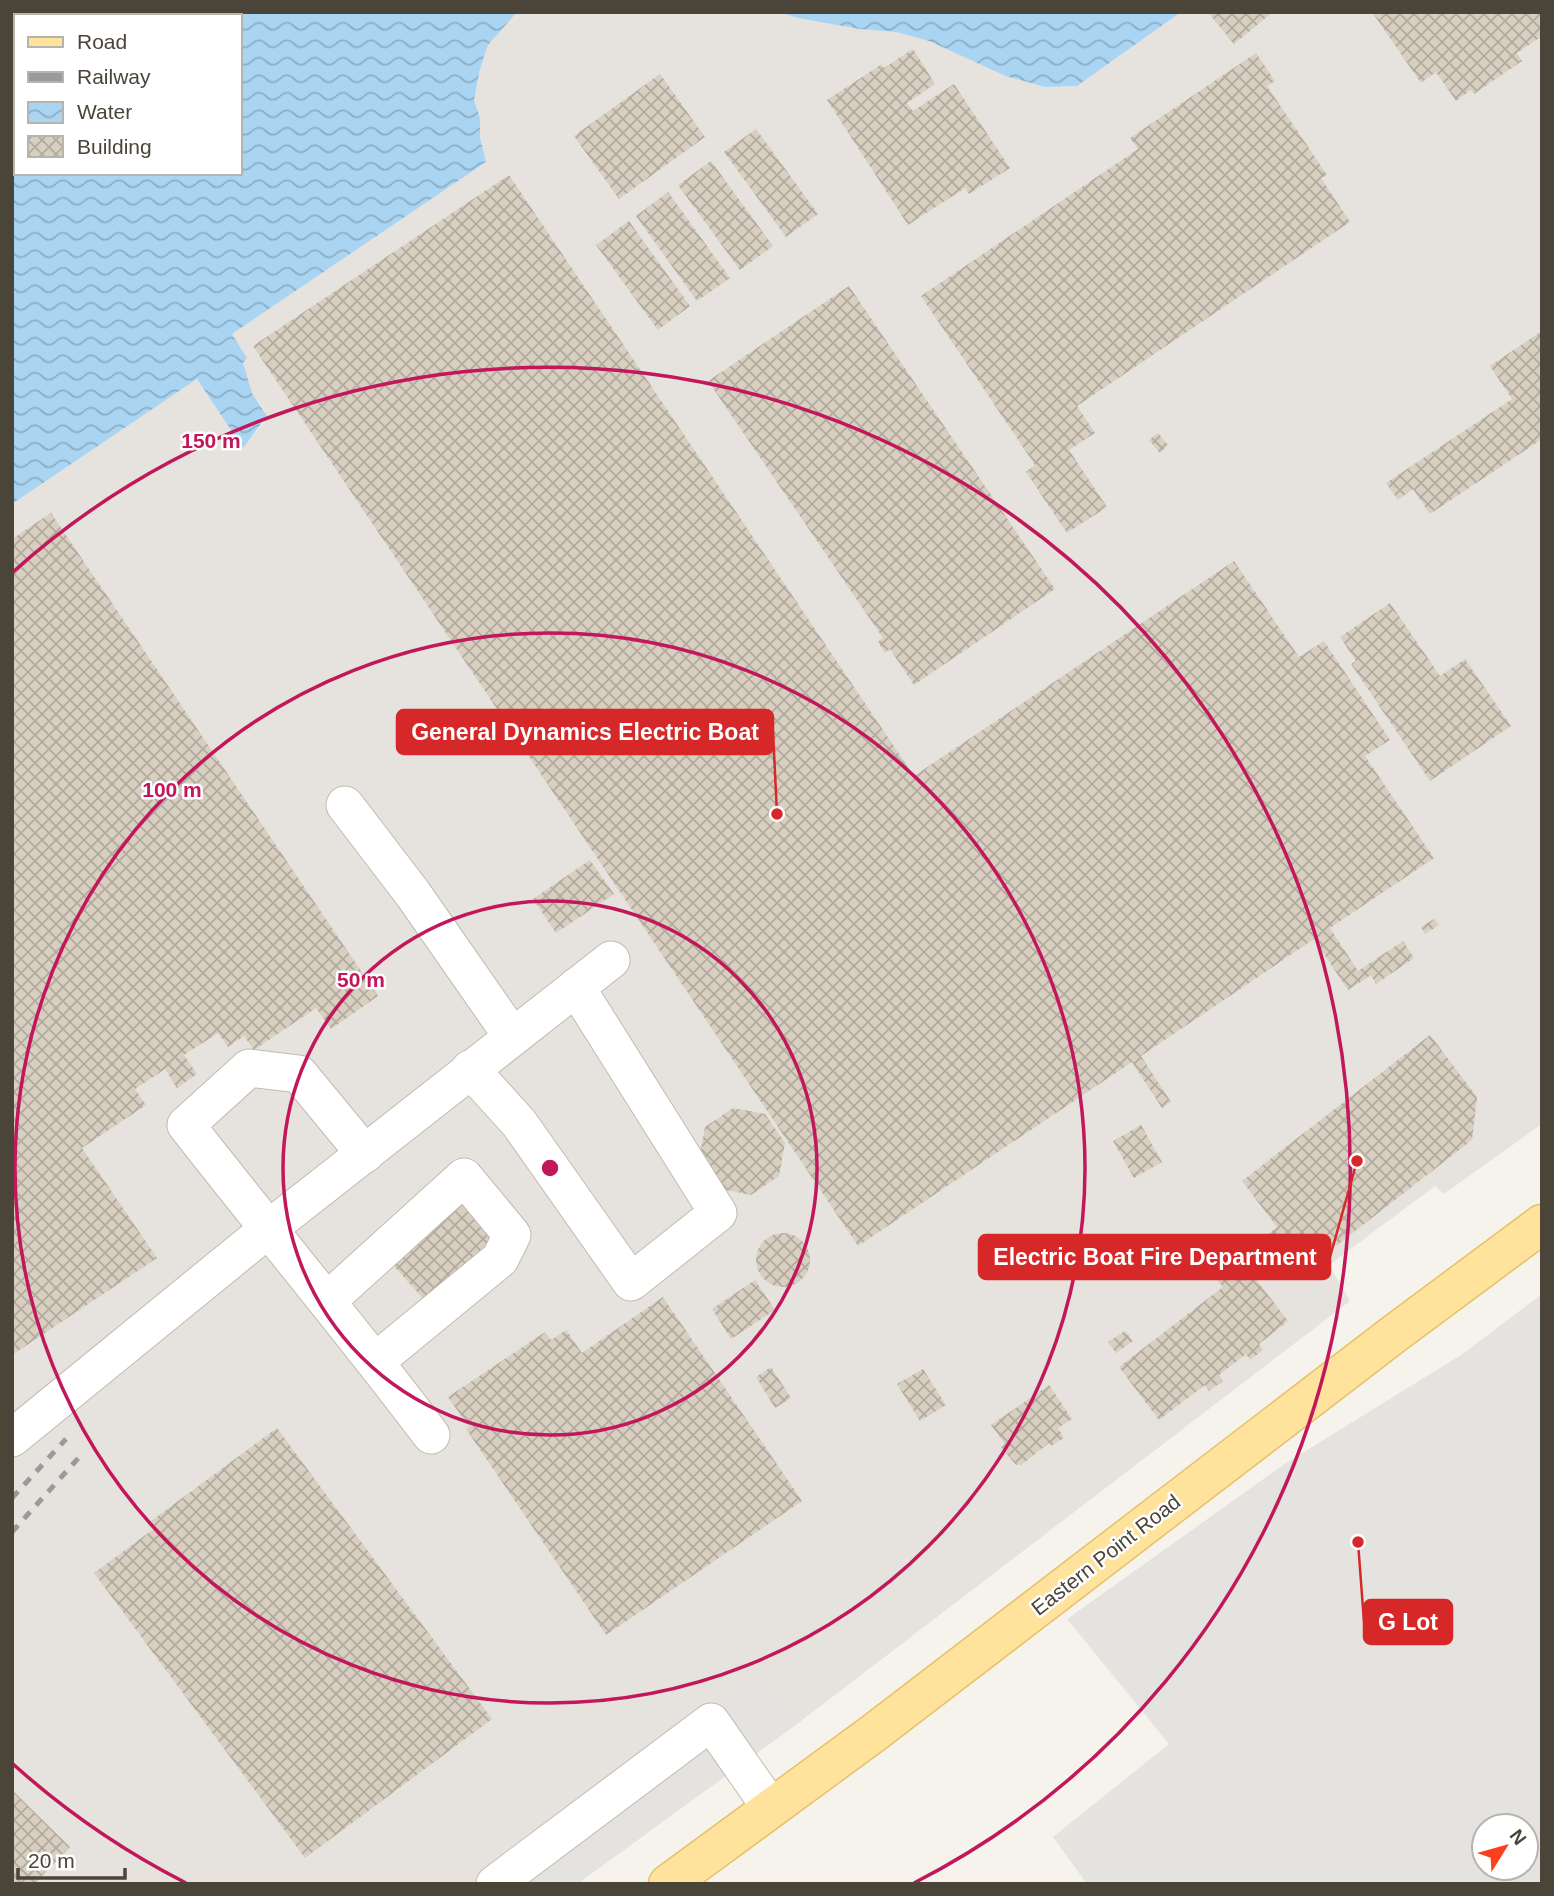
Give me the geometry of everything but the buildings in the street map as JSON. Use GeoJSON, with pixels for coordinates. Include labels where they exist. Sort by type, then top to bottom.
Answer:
{"type":"FeatureCollection","features":[{"type":"Feature","properties":{"kind":"main road","name":"Eastern Point Road"},"geometry":{"type":"LineString","coordinates":[[668,1884],[875,1732],[1394,1334],[1542,1224]]}},
{"type":"Feature","properties":{"kind":"lane"},"geometry":{"type":"LineString","coordinates":[[345,805],[413,894],[512,1036]]}},
{"type":"Feature","properties":{"kind":"lane"},"geometry":{"type":"LineString","coordinates":[[12,1438],[267,1230],[611,960]]}},
{"type":"Feature","properties":{"kind":"lane"},"geometry":{"type":"LineString","coordinates":[[470,1069],[519,1123],[631,1282],[718,1213],[576,987]]}},
{"type":"Feature","properties":{"kind":"lane"},"geometry":{"type":"LineString","coordinates":[[365,1154],[299,1074],[249,1068],[186,1125],[267,1230],[376,1361],[431,1435]]}},
{"type":"Feature","properties":{"kind":"lane"},"geometry":{"type":"LineString","coordinates":[[327,1301],[464,1177],[512,1234],[500,1259],[376,1361]]}},
{"type":"Feature","properties":{"kind":"lane"},"geometry":{"type":"LineString","coordinates":[[495,1884],[711,1722],[771,1808]]}},
{"type":"Feature","properties":{"kind":"shaded area"},"geometry":{"type":"Polygon","coordinates":[[[517,12],[779,12],[859,29],[896,32],[929,41],[1006,75],[1045,87],[1077,86],[1181,12],[1542,12],[1542,1124],[1444,1194],[1435,1186],[1329,1265],[1350,1301],[801,1721],[577,1884],[12,1884],[12,504],[197,379],[243,447],[266,420],[264,409],[252,393],[244,370],[243,363],[247,358],[232,334],[486,162],[480,137],[480,118],[474,100],[480,69],[488,45],[517,12]]]}},
{"type":"Feature","properties":{"kind":"shaded area"},"geometry":{"type":"Polygon","coordinates":[[[1542,1294],[1542,1884],[1087,1884],[1053,1837],[1169,1744],[1067,1619],[1283,1465],[1464,1353],[1542,1294]]]}},
{"type":"Feature","properties":{"kind":"shaded area"},"geometry":{"type":"Polygon","coordinates":[[[762,1673],[801,1721],[577,1884],[488,1884],[587,1813],[762,1673]]]}},
{"type":"Feature","properties":{"kind":"water"},"geometry":{"type":"Polygon","coordinates":[[[12,12],[517,12],[488,45],[480,69],[474,100],[480,118],[480,137],[486,162],[232,334],[247,358],[243,363],[252,393],[267,416],[243,448],[197,379],[12,504],[12,12]]]}},
{"type":"Feature","properties":{"kind":"water"},"geometry":{"type":"Polygon","coordinates":[[[779,12],[1181,12],[1077,86],[1045,87],[1006,76],[929,41],[896,32],[859,29],[779,12]]]}},
{"type":"Feature","properties":{"kind":"railway"},"geometry":{"type":"LineString","coordinates":[[12,1498],[66,1439]]}},
{"type":"Feature","properties":{"kind":"railway"},"geometry":{"type":"LineString","coordinates":[[12,1532],[82,1454]]}},
{"type":"Feature","properties":{"kind":"place","name":"General Dynamics Electric Boat"},"geometry":{"type":"Point","coordinates":[777,814]}},
{"type":"Feature","properties":{"kind":"place","name":"Electric Boat Fire Department"},"geometry":{"type":"Point","coordinates":[1357,1161]}},
{"type":"Feature","properties":{"kind":"place","name":"G Lot"},"geometry":{"type":"Point","coordinates":[1358,1542]}}]}
